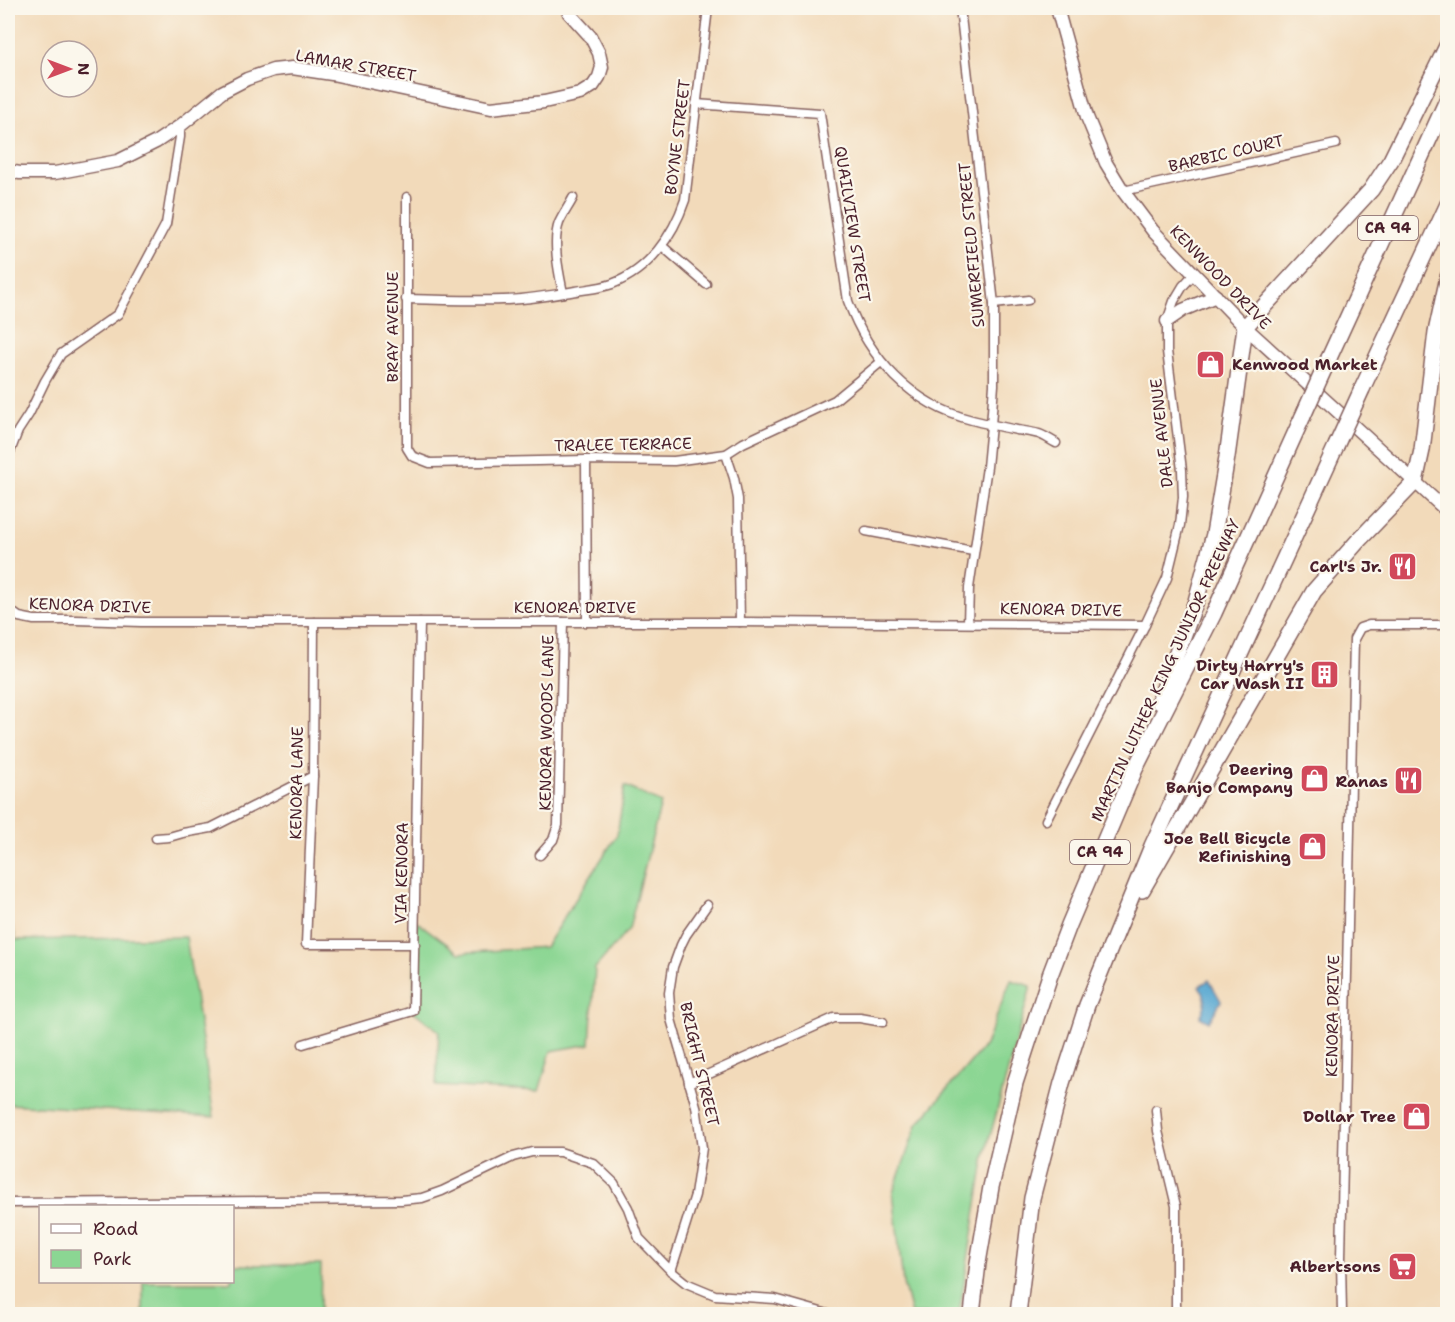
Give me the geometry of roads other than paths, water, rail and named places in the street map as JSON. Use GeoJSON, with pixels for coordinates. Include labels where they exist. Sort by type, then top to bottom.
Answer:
{"type":"FeatureCollection","features":[{"type":"Feature","properties":{"kind":"highway"},"geometry":{"type":"LineString","coordinates":[[1135,769],[1196,601],[1214,534],[1245,327],[1371,190],[1391,160],[1448,44]]}},
{"type":"Feature","properties":{"kind":"highway","name":"MARTIN LUTHER KING JUNIOR FREEWAY"},"geometry":{"type":"LineString","coordinates":[[972,1314],[991,1187],[1015,1083],[1050,975],[1069,925],[1135,769],[1214,612],[1448,98]]}},
{"type":"Feature","properties":{"kind":"highway","name":"CA 94"},"geometry":{"type":"LineString","coordinates":[[1018,1314],[1032,1198],[1066,1072],[1087,1005],[1152,846],[1448,204]]}},
{"type":"Feature","properties":{"kind":"highway"},"geometry":{"type":"LineString","coordinates":[[1113,940],[1314,591],[1415,482],[1422,450],[1436,332],[1448,277]]}},
{"type":"Feature","properties":{"kind":"street","name":"LAMAR STREET"},"geometry":{"type":"LineString","coordinates":[[8,171],[55,173],[118,160],[156,142],[222,92],[247,79],[273,70],[292,68],[332,74],[491,108],[544,102],[580,94],[593,86],[602,67],[599,52],[590,36],[567,8]]}},
{"type":"Feature","properties":{"kind":"street","name":"BOYNE STREET"},"geometry":{"type":"LineString","coordinates":[[406,299],[505,300],[563,293],[611,285],[644,264],[662,246],[676,224],[685,200],[708,8]]}},
{"type":"Feature","properties":{"kind":"street","name":"SUMERFIELD STREET"},"geometry":{"type":"LineString","coordinates":[[960,8],[994,304],[991,425],[984,488],[973,550],[968,623]]}},
{"type":"Feature","properties":{"kind":"street","name":"KENWOOD DRIVE"},"geometry":{"type":"LineString","coordinates":[[1058,8],[1087,117],[1106,164],[1153,231],[1245,327],[1448,512]]}},
{"type":"Feature","properties":{"kind":"street","name":"QUAILVIEW STREET"},"geometry":{"type":"LineString","coordinates":[[696,104],[820,113],[848,301],[865,340],[881,363],[902,384],[927,401],[954,414],[991,425],[1038,434],[1056,442]]}},
{"type":"Feature","properties":{"kind":"street"},"geometry":{"type":"LineString","coordinates":[[8,457],[18,431],[61,354],[118,314],[166,224],[180,126]]}},
{"type":"Feature","properties":{"kind":"street","name":"BARBIC COURT"},"geometry":{"type":"LineString","coordinates":[[1123,191],[1336,144]]}},
{"type":"Feature","properties":{"kind":"street","name":"BRAY AVENUE"},"geometry":{"type":"LineString","coordinates":[[407,197],[407,448],[412,456]]}},
{"type":"Feature","properties":{"kind":"street"},"geometry":{"type":"LineString","coordinates":[[563,293],[556,244],[559,224],[573,198]]}},
{"type":"Feature","properties":{"kind":"street"},"geometry":{"type":"LineString","coordinates":[[662,246],[706,284]]}},
{"type":"Feature","properties":{"kind":"street","name":"DALE AVENUE"},"geometry":{"type":"LineString","coordinates":[[1046,820],[1167,578],[1180,525],[1182,470],[1167,351],[1167,321],[1182,286],[1194,274]]}},
{"type":"Feature","properties":{"kind":"street"},"geometry":{"type":"LineString","coordinates":[[1167,321],[1183,310],[1216,296]]}},
{"type":"Feature","properties":{"kind":"street"},"geometry":{"type":"LineString","coordinates":[[994,304],[1028,300]]}},
{"type":"Feature","properties":{"kind":"street","name":"TRALEE TERRACE"},"geometry":{"type":"LineString","coordinates":[[412,456],[430,463],[674,461],[726,454],[743,443],[835,400],[881,363]]}},
{"type":"Feature","properties":{"kind":"street"},"geometry":{"type":"LineString","coordinates":[[726,454],[738,499],[740,622]]}},
{"type":"Feature","properties":{"kind":"street"},"geometry":{"type":"LineString","coordinates":[[586,460],[587,622]]}},
{"type":"Feature","properties":{"kind":"street"},"geometry":{"type":"LineString","coordinates":[[866,531],[973,550]]}},
{"type":"Feature","properties":{"kind":"street","name":"KENORA DRIVE"},"geometry":{"type":"LineString","coordinates":[[8,609],[20,617],[34,620],[141,622],[1145,625]]}},
{"type":"Feature","properties":{"kind":"street","name":"KENORA LANE"},"geometry":{"type":"LineString","coordinates":[[314,622],[313,776],[306,944],[415,944]]}},
{"type":"Feature","properties":{"kind":"street","name":"VIA KENORA"},"geometry":{"type":"LineString","coordinates":[[303,1044],[413,1011],[420,622]]}},
{"type":"Feature","properties":{"kind":"street","name":"KENORA WOODS LANE"},"geometry":{"type":"LineString","coordinates":[[540,855],[553,840],[558,825],[562,622]]}},
{"type":"Feature","properties":{"kind":"street","name":"KENORA DRIVE"},"geometry":{"type":"LineString","coordinates":[[1342,1314],[1354,639],[1360,628],[1369,625],[1448,625]]}},
{"type":"Feature","properties":{"kind":"street"},"geometry":{"type":"LineString","coordinates":[[156,838],[211,828],[313,776]]}},
{"type":"Feature","properties":{"kind":"street","name":"BRIGHT STREET"},"geometry":{"type":"LineString","coordinates":[[671,1271],[695,1195],[702,1148],[696,1106],[670,1019],[669,993],[673,967],[681,945],[707,905]]}},
{"type":"Feature","properties":{"kind":"street"},"geometry":{"type":"LineString","coordinates":[[689,1083],[834,1018],[860,1018],[883,1022]]}},
{"type":"Feature","properties":{"kind":"street"},"geometry":{"type":"LineString","coordinates":[[1156,1110],[1158,1131],[1176,1206],[1176,1314]]}},
{"type":"Feature","properties":{"kind":"street"},"geometry":{"type":"LineString","coordinates":[[8,1203],[401,1200],[422,1198],[442,1191],[513,1157],[532,1152],[560,1152],[593,1163],[614,1183],[628,1208],[639,1238],[686,1283],[715,1295],[775,1299],[828,1314]]}},
{"type":"Feature","properties":{"kind":"water"},"geometry":{"type":"Polygon","coordinates":[[[1209,980],[1221,1001],[1209,1022],[1200,1017],[1205,1001],[1199,986],[1209,980]]]}},
{"type":"Feature","properties":{"kind":"place","name":"Kenwood Market"},"geometry":{"type":"Point","coordinates":[1211,364]}},
{"type":"Feature","properties":{"kind":"place","name":"Carl's Jr."},"geometry":{"type":"Point","coordinates":[1403,566]}},
{"type":"Feature","properties":{"kind":"place","name":"Dirty Harry's Car Wash II"},"geometry":{"type":"Point","coordinates":[1325,674]}},
{"type":"Feature","properties":{"kind":"place","name":"Deering Banjo Company"},"geometry":{"type":"Point","coordinates":[1314,778]}},
{"type":"Feature","properties":{"kind":"place","name":"Ranas"},"geometry":{"type":"Point","coordinates":[1409,781]}},
{"type":"Feature","properties":{"kind":"place","name":"Joe Bell Bicycle Refinishing"},"geometry":{"type":"Point","coordinates":[1312,847]}},
{"type":"Feature","properties":{"kind":"place","name":"Dollar Tree"},"geometry":{"type":"Point","coordinates":[1417,1116]}},
{"type":"Feature","properties":{"kind":"place","name":"Albertsons"},"geometry":{"type":"Point","coordinates":[1402,1266]}}]}
